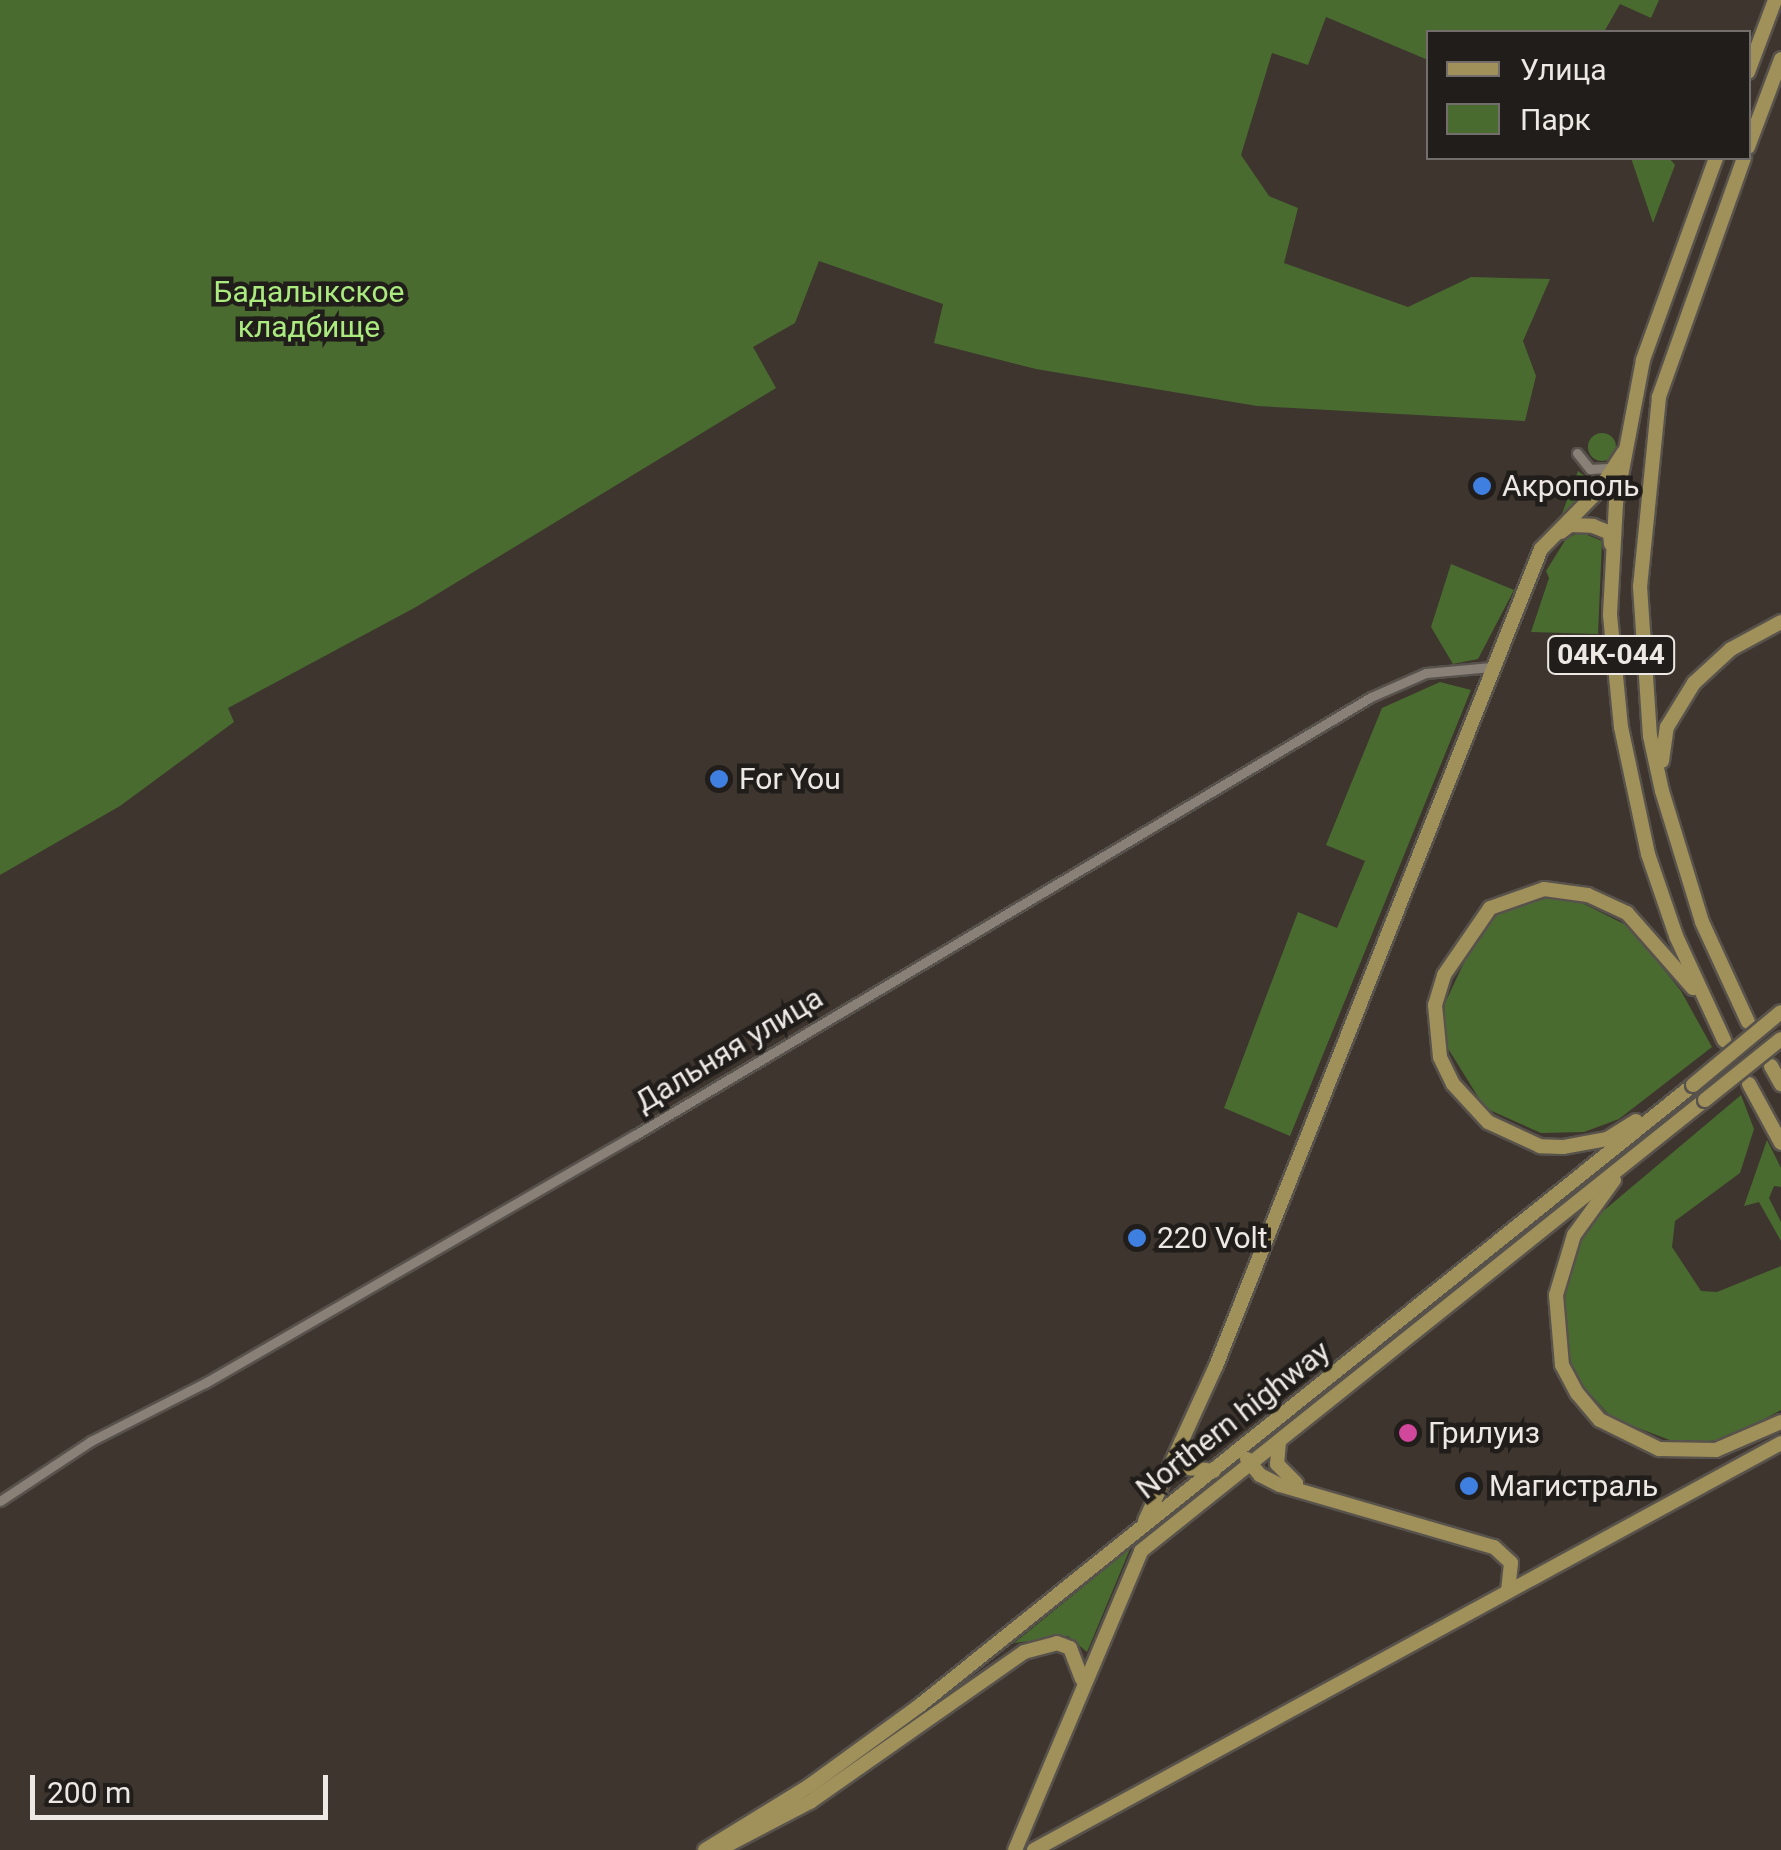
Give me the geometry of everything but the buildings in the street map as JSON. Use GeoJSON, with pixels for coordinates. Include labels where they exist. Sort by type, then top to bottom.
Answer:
{"type":"FeatureCollection","features":[{"type":"Feature","properties":{"kind":"main road"},"geometry":{"type":"LineString","coordinates":[[1751,64],[1776,0]]}},
{"type":"Feature","properties":{"kind":"main road"},"geometry":{"type":"LineString","coordinates":[[1751,138],[1781,59]]}},
{"type":"Feature","properties":{"kind":"main road","name":"04К-044"},"geometry":{"type":"LineString","coordinates":[[1715,160],[1642,360],[1624,452],[1612,550],[1611,652],[1621,727],[1648,854],[1706,1004],[1724,1040]]}},
{"type":"Feature","properties":{"kind":"main road","name":"04К-044"},"geometry":{"type":"LineString","coordinates":[[1743,160],[1659,397],[1642,535],[1640,642],[1662,792],[1702,922],[1748,1022]]}},
{"type":"Feature","properties":{"kind":"main road"},"geometry":{"type":"LineString","coordinates":[[1678,260],[1701,270]]}},
{"type":"Feature","properties":{"kind":"main road"},"geometry":{"type":"LineString","coordinates":[[1143,1526],[1263,1250],[1541,548],[1615,467],[1624,452]]}},
{"type":"Feature","properties":{"kind":"main road"},"geometry":{"type":"LineString","coordinates":[[1541,548],[1570,525],[1582,524],[1610,533],[1612,550]]}},
{"type":"Feature","properties":{"kind":"main road"},"geometry":{"type":"LineString","coordinates":[[1662,792],[1667,727],[1694,683],[1732,648],[1781,622]]}},
{"type":"Feature","properties":{"kind":"main road"},"geometry":{"type":"LineString","coordinates":[[1680,1095],[1585,1146],[1540,1146],[1510,1136],[1488,1122],[1453,1084],[1434,1035],[1435,1005],[1454,956],[1479,920],[1515,895],[1544,889],[1588,894],[1627,913],[1706,1004]]}},
{"type":"Feature","properties":{"kind":"main road","name":"Northern highway"},"geometry":{"type":"LineString","coordinates":[[705,1850],[919,1706],[1781,1012]]}},
{"type":"Feature","properties":{"kind":"main road","name":"Northern highway"},"geometry":{"type":"LineString","coordinates":[[1015,1850],[1141,1551],[1781,1040]]}},
{"type":"Feature","properties":{"kind":"main road"},"geometry":{"type":"LineString","coordinates":[[1772,1066],[1781,1084]]}},
{"type":"Feature","properties":{"kind":"main road"},"geometry":{"type":"LineString","coordinates":[[1749,1084],[1781,1143]]}},
{"type":"Feature","properties":{"kind":"main road"},"geometry":{"type":"LineString","coordinates":[[1626,1164],[1579,1227],[1562,1265],[1556,1328],[1562,1365],[1578,1393],[1600,1420],[1672,1451],[1741,1444],[1781,1422]]}},
{"type":"Feature","properties":{"kind":"main road"},"geometry":{"type":"LineString","coordinates":[[1180,1442],[1190,1468],[1215,1471]]}},
{"type":"Feature","properties":{"kind":"main road"},"geometry":{"type":"LineString","coordinates":[[1279,1442],[1282,1474],[1314,1491]]}},
{"type":"Feature","properties":{"kind":"main road"},"geometry":{"type":"LineString","coordinates":[[1034,1850],[1781,1443]]}},
{"type":"Feature","properties":{"kind":"main road"},"geometry":{"type":"LineString","coordinates":[[1241,1450],[1252,1465],[1280,1484],[1494,1547],[1511,1564],[1508,1591]]}},
{"type":"Feature","properties":{"kind":"main road"},"geometry":{"type":"LineString","coordinates":[[718,1850],[810,1802],[1024,1652],[1057,1643],[1070,1648],[1082,1684]]}},
{"type":"Feature","properties":{"kind":"street"},"geometry":{"type":"LineString","coordinates":[[1577,453],[1590,469],[1615,467]]}},
{"type":"Feature","properties":{"kind":"street","name":"Дальняя улица"},"geometry":{"type":"LineString","coordinates":[[0,1501],[91,1441],[222,1374],[635,1135],[1371,696],[1426,673],[1492,667]]}},
{"type":"Feature","properties":{"kind":"green space","name":"Бадалыкское кладбище"},"geometry":{"type":"Polygon","coordinates":[[[0,0],[1659,0],[1651,18],[1620,4],[1605,30],[1426,30],[1426,59],[1326,17],[1308,65],[1272,53],[1241,155],[1269,196],[1298,208],[1284,263],[1408,307],[1471,277],[1550,279],[1523,341],[1536,376],[1525,421],[1257,406],[1036,369],[934,343],[943,304],[819,261],[795,323],[753,347],[776,388],[416,607],[228,708],[234,722],[120,806],[0,875],[0,0]]]}},
{"type":"Feature","properties":{"kind":"green space"},"geometry":{"type":"Polygon","coordinates":[[[1632,160],[1671,160],[1675,165],[1653,223],[1632,160]]]}},
{"type":"Feature","properties":{"kind":"green space"},"geometry":{"type":"Polygon","coordinates":[[[1602,433],[1612,437],[1616,447],[1612,457],[1602,461],[1592,457],[1588,447],[1592,437],[1602,433]]]}},
{"type":"Feature","properties":{"kind":"green space"},"geometry":{"type":"Polygon","coordinates":[[[1578,471],[1594,483],[1560,519],[1578,471]]]}},
{"type":"Feature","properties":{"kind":"green space"},"geometry":{"type":"Polygon","coordinates":[[[1580,532],[1602,541],[1598,634],[1531,632],[1549,578],[1546,571],[1566,539],[1580,532]]]}},
{"type":"Feature","properties":{"kind":"green space"},"geometry":{"type":"Polygon","coordinates":[[[1451,564],[1514,590],[1478,659],[1453,664],[1431,627],[1451,564]]]}},
{"type":"Feature","properties":{"kind":"green space"},"geometry":{"type":"Polygon","coordinates":[[[1440,682],[1471,690],[1290,1136],[1224,1108],[1298,912],[1337,928],[1365,861],[1326,845],[1382,708],[1440,682]]]}},
{"type":"Feature","properties":{"kind":"green space"},"geometry":{"type":"Polygon","coordinates":[[[1554,896],[1576,900],[1630,927],[1681,991],[1712,1047],[1619,1119],[1584,1132],[1541,1133],[1485,1108],[1444,1042],[1445,1003],[1475,939],[1500,912],[1554,896]]]}},
{"type":"Feature","properties":{"kind":"green space"},"geometry":{"type":"Polygon","coordinates":[[[1741,1095],[1754,1129],[1740,1173],[1675,1221],[1672,1247],[1701,1291],[1717,1292],[1781,1266],[1781,1410],[1728,1439],[1680,1444],[1612,1418],[1584,1387],[1569,1362],[1564,1279],[1589,1223],[1741,1095]]]}},
{"type":"Feature","properties":{"kind":"green space"},"geometry":{"type":"Polygon","coordinates":[[[1767,1140],[1781,1168],[1781,1187],[1774,1186],[1769,1198],[1781,1222],[1781,1241],[1759,1202],[1744,1206],[1767,1140]]]}},
{"type":"Feature","properties":{"kind":"green space"},"geometry":{"type":"Polygon","coordinates":[[[1130,1549],[1087,1652],[1068,1636],[1014,1643],[1130,1549]]]}},
{"type":"Feature","properties":{"kind":"place","name":"Акрополь"},"geometry":{"type":"Point","coordinates":[1482,486]}},
{"type":"Feature","properties":{"kind":"place","name":"For You"},"geometry":{"type":"Point","coordinates":[719,779]}},
{"type":"Feature","properties":{"kind":"place","name":"220 Volt"},"geometry":{"type":"Point","coordinates":[1137,1238]}},
{"type":"Feature","properties":{"kind":"place","name":"Грилуиз"},"geometry":{"type":"Point","coordinates":[1408,1433]}},
{"type":"Feature","properties":{"kind":"place","name":"Магистраль"},"geometry":{"type":"Point","coordinates":[1469,1486]}}]}
